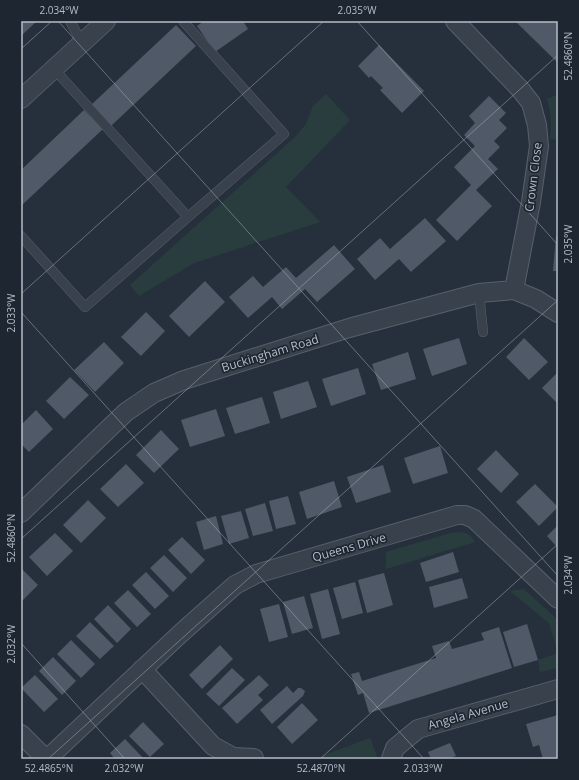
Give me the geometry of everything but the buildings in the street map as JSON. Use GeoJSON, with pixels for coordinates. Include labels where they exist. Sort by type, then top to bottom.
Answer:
{"type":"FeatureCollection","features":[{"type":"Feature","properties":{"kind":"street"},"geometry":{"type":"LineString","coordinates":[[21,99],[106,21]]}},
{"type":"Feature","properties":{"kind":"street","name":"Crown Close"},"geometry":{"type":"LineString","coordinates":[[454,21],[520,89],[531,104],[537,125],[539,146],[514,290]]}},
{"type":"Feature","properties":{"kind":"street","name":"Buckingham Road"},"geometry":{"type":"LineString","coordinates":[[21,513],[126,412],[154,393],[184,380],[326,335],[478,293],[514,290],[536,299],[558,313]]}},
{"type":"Feature","properties":{"kind":"street","name":"Queens Drive"},"geometry":{"type":"LineString","coordinates":[[21,734],[46,759],[142,669],[230,590],[244,580],[256,574],[457,515],[465,515],[474,519],[558,599]]}},
{"type":"Feature","properties":{"kind":"street"},"geometry":{"type":"LineString","coordinates":[[142,669],[214,746],[233,757],[254,758]]}},
{"type":"Feature","properties":{"kind":"street","name":"Angela Avenue"},"geometry":{"type":"LineString","coordinates":[[391,759],[395,748],[418,729],[558,688]]}},
{"type":"Feature","properties":{"kind":"lane"},"geometry":{"type":"LineString","coordinates":[[70,21],[82,43]]}},
{"type":"Feature","properties":{"kind":"lane"},"geometry":{"type":"LineString","coordinates":[[21,236],[85,307],[284,134],[183,21]]}},
{"type":"Feature","properties":{"kind":"lane"},"geometry":{"type":"LineString","coordinates":[[54,69],[188,218]]}},
{"type":"Feature","properties":{"kind":"lane"},"geometry":{"type":"LineString","coordinates":[[478,293],[483,332]]}},
{"type":"Feature","properties":{"kind":"green space"},"geometry":{"type":"Polygon","coordinates":[[[326,94],[350,120],[286,187],[320,222],[194,263],[139,296],[130,285],[295,137],[306,124],[313,106],[326,94]]]}},
{"type":"Feature","properties":{"kind":"green space"},"geometry":{"type":"Polygon","coordinates":[[[558,94],[558,140],[550,139],[551,119],[547,99],[558,94]]]}},
{"type":"Feature","properties":{"kind":"green space"},"geometry":{"type":"Polygon","coordinates":[[[463,532],[470,535],[475,542],[386,569],[386,552],[451,533],[463,532]]]}},
{"type":"Feature","properties":{"kind":"green space"},"geometry":{"type":"Polygon","coordinates":[[[524,589],[558,620],[558,653],[549,623],[510,591],[524,589]]]}},
{"type":"Feature","properties":{"kind":"green space"},"geometry":{"type":"Polygon","coordinates":[[[558,653],[558,668],[540,672],[538,660],[558,653]]]}},
{"type":"Feature","properties":{"kind":"green space"},"geometry":{"type":"Polygon","coordinates":[[[370,738],[378,759],[314,759],[370,738]]]}}]}
